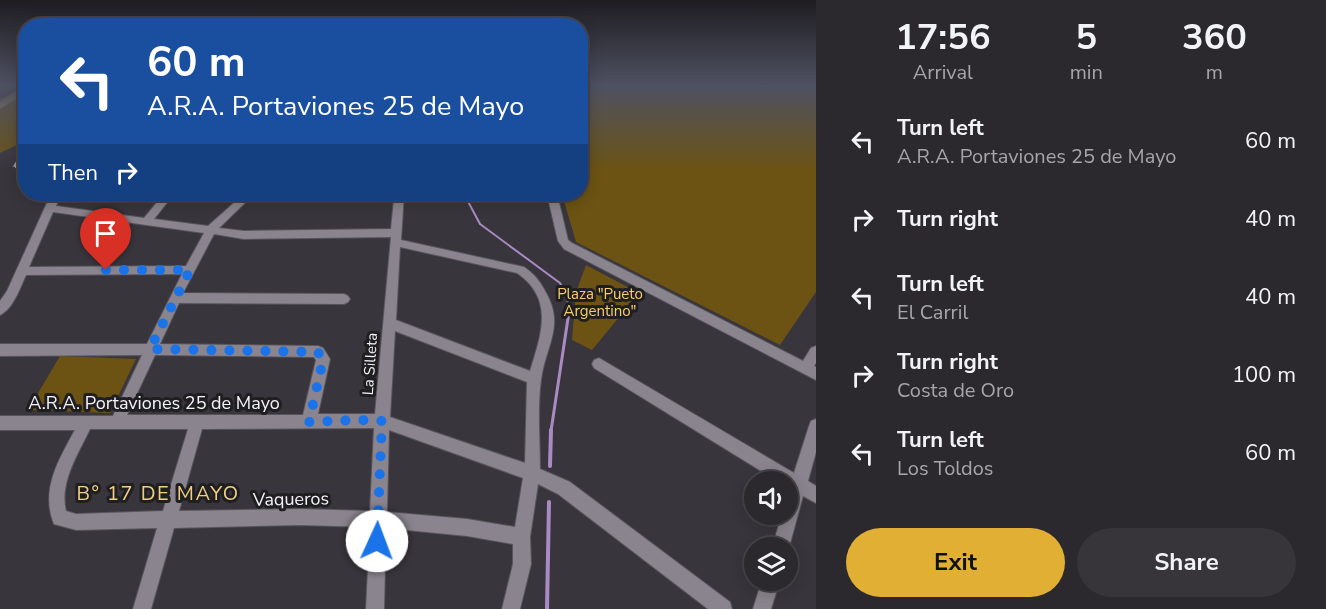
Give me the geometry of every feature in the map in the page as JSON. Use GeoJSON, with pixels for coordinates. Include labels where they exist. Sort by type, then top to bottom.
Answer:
{"type":"FeatureCollection","features":[{"type":"Feature","properties":{"kind":"street"},"geometry":{"type":"LineString","coordinates":[[0,310],[12,293],[53,201]]}},
{"type":"Feature","properties":{"kind":"street"},"geometry":{"type":"LineString","coordinates":[[147,221],[163,201]]}},
{"type":"Feature","properties":{"kind":"street"},"geometry":{"type":"LineString","coordinates":[[117,422],[175,298],[212,230],[242,201]]}},
{"type":"Feature","properties":{"kind":"street","name":"La Silleta"},"geometry":{"type":"LineString","coordinates":[[375,609],[382,421],[398,201]]}},
{"type":"Feature","properties":{"kind":"street"},"geometry":{"type":"LineString","coordinates":[[554,201],[563,241],[568,246],[811,371],[816,352]]}},
{"type":"Feature","properties":{"kind":"street"},"geometry":{"type":"LineString","coordinates":[[50,208],[258,235],[396,238],[520,270],[532,278],[544,299],[549,316],[548,331],[534,379],[532,473],[522,537],[522,564],[511,609]]}},
{"type":"Feature","properties":{"kind":"street"},"geometry":{"type":"LineString","coordinates":[[21,272],[190,270]]}},
{"type":"Feature","properties":{"kind":"street"},"geometry":{"type":"LineString","coordinates":[[175,298],[344,299]]}},
{"type":"Feature","properties":{"kind":"street"},"geometry":{"type":"LineString","coordinates":[[389,323],[534,379]]}},
{"type":"Feature","properties":{"kind":"street"},"geometry":{"type":"LineString","coordinates":[[0,350],[150,349],[318,352],[323,360],[309,422]]}},
{"type":"Feature","properties":{"kind":"street"},"geometry":{"type":"LineString","coordinates":[[598,364],[816,495]]}},
{"type":"Feature","properties":{"kind":"street","name":"A.R.A. Portaviones 25 de Mayo"},"geometry":{"type":"LineString","coordinates":[[0,423],[382,421],[532,473],[564,488],[723,609]]}},
{"type":"Feature","properties":{"kind":"street","name":"Vaqueros"},"geometry":{"type":"LineString","coordinates":[[86,422],[56,489],[55,506],[60,518],[76,522],[378,518],[466,525],[522,537]]}},
{"type":"Feature","properties":{"kind":"street"},"geometry":{"type":"LineString","coordinates":[[142,609],[197,422]]}},
{"type":"Feature","properties":{"kind":"street"},"geometry":{"type":"LineString","coordinates":[[783,537],[816,426]]}},
{"type":"Feature","properties":{"kind":"street"},"geometry":{"type":"LineString","coordinates":[[762,609],[768,591]]}},
{"type":"Feature","properties":{"kind":"green space"},"geometry":{"type":"Polygon","coordinates":[[[0,114],[18,114],[18,144],[0,153],[0,114]]]}},
{"type":"Feature","properties":{"kind":"green space"},"geometry":{"type":"Polygon","coordinates":[[[588,114],[816,114],[816,292],[780,345],[576,242],[564,201],[588,201],[588,114]]]}},
{"type":"Feature","properties":{"kind":"green space","name":"Plaza \"Pueto Argentino\""},"geometry":{"type":"Polygon","coordinates":[[[586,265],[639,293],[592,350],[572,340],[576,292],[586,265]]]}},
{"type":"Feature","properties":{"kind":"green space"},"geometry":{"type":"Polygon","coordinates":[[[60,356],[136,359],[110,413],[28,410],[60,356]]]}},
{"type":"Feature","properties":{"kind":"waterway"},"geometry":{"type":"LineString","coordinates":[[468,201],[480,224],[560,283],[563,289]]}},
{"type":"Feature","properties":{"kind":"waterway"},"geometry":{"type":"LineString","coordinates":[[551,431],[570,305],[562,288]]}},
{"type":"Feature","properties":{"kind":"waterway"},"geometry":{"type":"LineString","coordinates":[[550,466],[551,430]]}},
{"type":"Feature","properties":{"kind":"waterway"},"geometry":{"type":"LineString","coordinates":[[547,609],[549,502]]}},
{"type":"Feature","properties":{"kind":"district","name":"B° 17 DE MAYO"},"geometry":{"type":"Point","coordinates":[158,493]}},
{"type":"Feature","properties":{"kind":"route"},"geometry":{"type":"LineString","coordinates":[[106,270],[190,270],[150,349],[318,352],[323,360],[309,422],[382,421],[377,541]]}}]}
